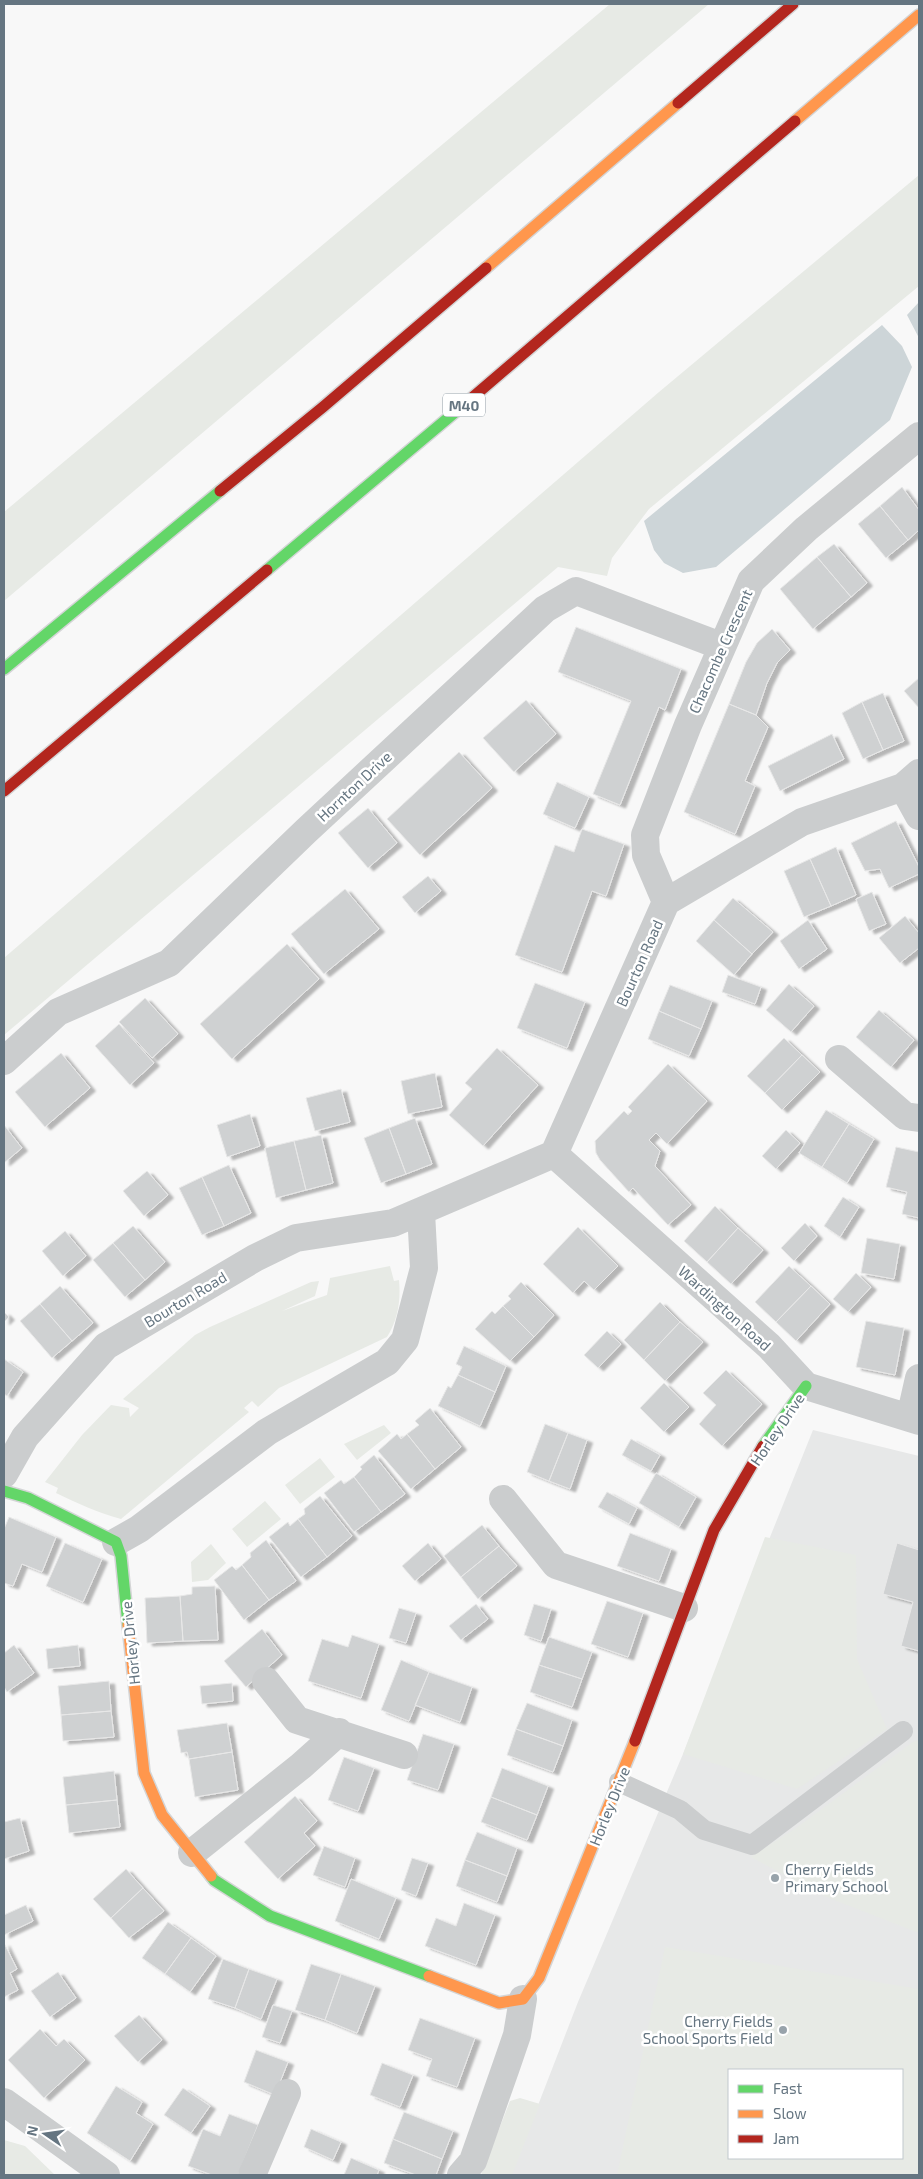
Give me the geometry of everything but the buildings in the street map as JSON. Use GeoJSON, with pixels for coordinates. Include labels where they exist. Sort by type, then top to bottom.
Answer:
{"type":"FeatureCollection","features":[{"type":"Feature","properties":{"kind":"main road"},"geometry":{"type":"LineString","coordinates":[[4,670],[323,407],[793,4]]}},
{"type":"Feature","properties":{"kind":"main road","name":"M40"},"geometry":{"type":"LineString","coordinates":[[4,791],[448,418],[919,15]]}},
{"type":"Feature","properties":{"kind":"main road","name":"Horley Drive"},"geometry":{"type":"LineString","coordinates":[[116,1542],[121,1556],[144,1773],[162,1816],[214,1880],[270,1916],[499,2003],[523,1999],[539,1978],[619,1782],[714,1530],[765,1443],[806,1386]]}},
{"type":"Feature","properties":{"kind":"main road"},"geometry":{"type":"LineString","coordinates":[[4,1491],[28,1498],[116,1542]]}},
{"type":"Feature","properties":{"kind":"street","name":"Chacombe Crescent"},"geometry":{"type":"LineString","coordinates":[[666,902],[646,855],[645,835],[688,725],[751,581],[806,529],[919,436]]}},
{"type":"Feature","properties":{"kind":"street","name":"Hornton Drive"},"geometry":{"type":"LineString","coordinates":[[4,1060],[58,1012],[169,963],[306,831],[545,609],[576,591],[721,646]]}},
{"type":"Feature","properties":{"kind":"street","name":"Bourton Road"},"geometry":{"type":"LineString","coordinates":[[4,1474],[25,1437],[106,1346],[255,1258],[296,1238],[393,1224],[554,1154],[666,902],[802,822],[911,780]]}},
{"type":"Feature","properties":{"kind":"street"},"geometry":{"type":"LineString","coordinates":[[911,780],[919,816]]}},
{"type":"Feature","properties":{"kind":"street"},"geometry":{"type":"LineString","coordinates":[[840,1059],[905,1116],[919,1118]]}},
{"type":"Feature","properties":{"kind":"street","name":"Wardington Road"},"geometry":{"type":"LineString","coordinates":[[554,1154],[769,1346],[806,1386]]}},
{"type":"Feature","properties":{"kind":"street"},"geometry":{"type":"LineString","coordinates":[[116,1542],[139,1529],[268,1432],[387,1362],[405,1340],[424,1268],[422,1212]]}},
{"type":"Feature","properties":{"kind":"street"},"geometry":{"type":"LineString","coordinates":[[806,1386],[915,1419],[919,1378]]}},
{"type":"Feature","properties":{"kind":"street"},"geometry":{"type":"LineString","coordinates":[[503,1499],[556,1565],[684,1608]]}},
{"type":"Feature","properties":{"kind":"street"},"geometry":{"type":"LineString","coordinates":[[266,1681],[297,1720],[339,1732],[404,1755]]}},
{"type":"Feature","properties":{"kind":"street"},"geometry":{"type":"LineString","coordinates":[[192,1853],[301,1766],[339,1732]]}},
{"type":"Feature","properties":{"kind":"street","name":"Horley Drive"},"geometry":{"type":"LineString","coordinates":[[461,2175],[473,2161],[517,2035],[523,1999]]}},
{"type":"Feature","properties":{"kind":"street"},"geometry":{"type":"LineString","coordinates":[[252,2175],[287,2093]]}},
{"type":"Feature","properties":{"kind":"street"},"geometry":{"type":"LineString","coordinates":[[4,2102],[106,2175]]}},
{"type":"Feature","properties":{"kind":"lane"},"geometry":{"type":"LineString","coordinates":[[619,1782],[680,1810],[704,1830],[752,1845],[903,1731]]}},
{"type":"Feature","properties":{"kind":"shaded area"},"geometry":{"type":"Polygon","coordinates":[[[610,4],[709,4],[4,601],[4,512],[610,4]]]}},
{"type":"Feature","properties":{"kind":"shaded area"},"geometry":{"type":"Polygon","coordinates":[[[919,175],[919,286],[649,509],[612,558],[607,576],[558,567],[4,1035],[4,958],[659,392],[919,175]]]}},
{"type":"Feature","properties":{"kind":"shaded area"},"geometry":{"type":"Polygon","coordinates":[[[919,302],[919,338],[907,315],[919,302]]]}},
{"type":"Feature","properties":{"kind":"shaded area"},"geometry":{"type":"Polygon","coordinates":[[[882,325],[902,346],[912,367],[890,420],[716,567],[683,573],[664,563],[654,550],[644,521],[882,325]]]}},
{"type":"Feature","properties":{"kind":"shaded area"},"geometry":{"type":"Polygon","coordinates":[[[390,1266],[394,1281],[399,1280],[400,1295],[396,1317],[387,1337],[279,1388],[258,1407],[252,1401],[244,1408],[249,1412],[121,1519],[96,1511],[56,1493],[58,1488],[45,1482],[82,1435],[111,1405],[129,1408],[130,1417],[139,1408],[123,1399],[195,1335],[311,1282],[319,1281],[315,1296],[282,1311],[327,1295],[330,1278],[390,1266]]]}},
{"type":"Feature","properties":{"kind":"shaded area"},"geometry":{"type":"Polygon","coordinates":[[[384,1425],[391,1433],[357,1460],[344,1444],[384,1425]]]}},
{"type":"Feature","properties":{"kind":"shaded area","name":"Cherry Fields Primary School"},"geometry":{"type":"Polygon","coordinates":[[[813,1430],[919,1456],[919,2175],[511,2175],[578,2002],[683,1754],[813,1430]]]}},
{"type":"Feature","properties":{"kind":"shaded area"},"geometry":{"type":"Polygon","coordinates":[[[320,1458],[335,1477],[300,1504],[285,1485],[320,1458]]]}},
{"type":"Feature","properties":{"kind":"shaded area"},"geometry":{"type":"Polygon","coordinates":[[[265,1501],[281,1519],[247,1547],[232,1529],[265,1501]]]}},
{"type":"Feature","properties":{"kind":"shaded area"},"geometry":{"type":"Polygon","coordinates":[[[765,1537],[856,1555],[857,1659],[887,1729],[797,1789],[683,1754],[765,1537]]]}},
{"type":"Feature","properties":{"kind":"shaded area"},"geometry":{"type":"Polygon","coordinates":[[[211,1544],[226,1563],[208,1580],[192,1582],[191,1562],[211,1544]]]}},
{"type":"Feature","properties":{"kind":"shaded area"},"geometry":{"type":"Polygon","coordinates":[[[919,1740],[919,1933],[824,1896],[751,1857],[796,1828],[913,1742],[919,1740]]]}},
{"type":"Feature","properties":{"kind":"shaded area","name":"Cherry Fields School Sports Field"},"geometry":{"type":"Polygon","coordinates":[[[665,1947],[919,1989],[919,2175],[617,2175],[665,1947]]]}},
{"type":"Feature","properties":{"kind":"shaded area"},"geometry":{"type":"Polygon","coordinates":[[[520,2098],[540,2104],[512,2175],[481,2175],[510,2101],[520,2098]]]}},
{"type":"Feature","properties":{"kind":"shaded area"},"geometry":{"type":"Polygon","coordinates":[[[4,2140],[25,2146],[55,2175],[4,2175],[4,2140]]]}},
{"type":"Feature","properties":{"kind":"traffic: fast"},"geometry":{"type":"LineString","coordinates":[[267,570],[466,403]]}},
{"type":"Feature","properties":{"kind":"traffic: fast"},"geometry":{"type":"LineString","coordinates":[[4,669],[220,491]]}},
{"type":"Feature","properties":{"kind":"traffic: fast"},"geometry":{"type":"LineString","coordinates":[[763,1446],[806,1386]]}},
{"type":"Feature","properties":{"kind":"traffic: fast"},"geometry":{"type":"LineString","coordinates":[[4,1491],[28,1498],[116,1542],[121,1556],[128,1625]]}},
{"type":"Feature","properties":{"kind":"traffic: fast"},"geometry":{"type":"LineString","coordinates":[[211,1876],[214,1880],[270,1916],[429,1976]]}},
{"type":"Feature","properties":{"kind":"traffic: slow"},"geometry":{"type":"LineString","coordinates":[[795,121],[919,15]]}},
{"type":"Feature","properties":{"kind":"traffic: slow"},"geometry":{"type":"LineString","coordinates":[[486,268],[678,103]]}},
{"type":"Feature","properties":{"kind":"traffic: slow"},"geometry":{"type":"LineString","coordinates":[[128,1625],[144,1773],[162,1815],[211,1876]]}},
{"type":"Feature","properties":{"kind":"traffic: slow"},"geometry":{"type":"LineString","coordinates":[[429,1976],[499,2003],[523,1999],[539,1978],[635,1741]]}},
{"type":"Feature","properties":{"kind":"traffic: jam"},"geometry":{"type":"LineString","coordinates":[[678,103],[793,4]]}},
{"type":"Feature","properties":{"kind":"traffic: jam"},"geometry":{"type":"LineString","coordinates":[[466,403],[795,121]]}},
{"type":"Feature","properties":{"kind":"traffic: jam"},"geometry":{"type":"LineString","coordinates":[[220,491],[323,407],[486,268]]}},
{"type":"Feature","properties":{"kind":"traffic: jam"},"geometry":{"type":"LineString","coordinates":[[4,791],[267,570]]}},
{"type":"Feature","properties":{"kind":"traffic: jam"},"geometry":{"type":"LineString","coordinates":[[635,1741],[714,1530],[763,1446]]}},
{"type":"Feature","properties":{"kind":"place","name":"Cherry Fields Primary School"},"geometry":{"type":"Point","coordinates":[775,1878]}},
{"type":"Feature","properties":{"kind":"place","name":"Cherry Fields School Sports Field"},"geometry":{"type":"Point","coordinates":[783,2030]}}]}
